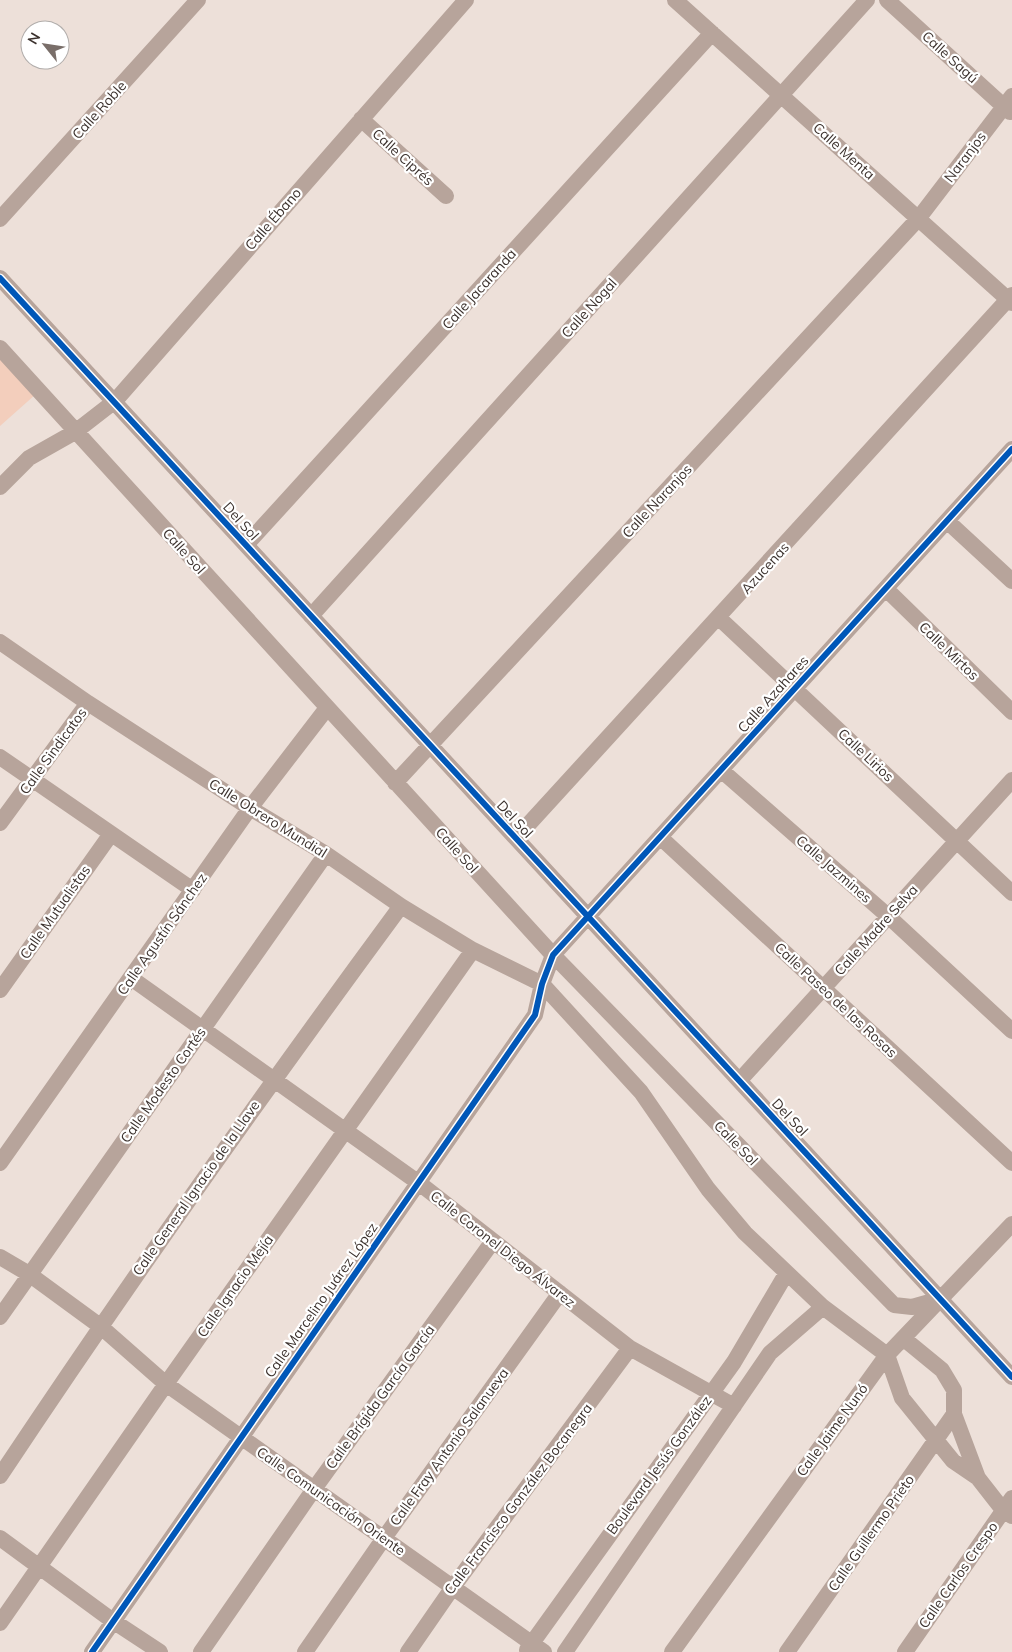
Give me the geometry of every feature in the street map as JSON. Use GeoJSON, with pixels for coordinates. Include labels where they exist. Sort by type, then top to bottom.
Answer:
{"type":"FeatureCollection","features":[{"type":"Feature","properties":{"kind":"street","name":"Calle Roble"},"geometry":{"type":"LineString","coordinates":[[0,219],[198,0]]}},
{"type":"Feature","properties":{"kind":"street","name":"Calle Ébano"},"geometry":{"type":"LineString","coordinates":[[0,487],[29,458],[75,432],[115,401],[466,0]]}},
{"type":"Feature","properties":{"kind":"street","name":"Calle Menta"},"geometry":{"type":"LineString","coordinates":[[676,0],[918,219],[1011,299]]}},
{"type":"Feature","properties":{"kind":"street","name":"Calle Nogal"},"geometry":{"type":"LineString","coordinates":[[311,616],[867,0]]}},
{"type":"Feature","properties":{"kind":"street","name":"Calle Sagú"},"geometry":{"type":"LineString","coordinates":[[887,0],[1009,105]]}},
{"type":"Feature","properties":{"kind":"street","name":"Calle Jacaranda"},"geometry":{"type":"LineString","coordinates":[[246,545],[712,33]]}},
{"type":"Feature","properties":{"kind":"street","name":"Naranjos"},"geometry":{"type":"LineString","coordinates":[[918,219],[1009,105]]}},
{"type":"Feature","properties":{"kind":"street","name":"Calle Ciprés"},"geometry":{"type":"LineString","coordinates":[[361,118],[446,196]]}},
{"type":"Feature","properties":{"kind":"street","name":"Calle Naranjos"},"geometry":{"type":"LineString","coordinates":[[395,783],[918,219]]}},
{"type":"Feature","properties":{"kind":"street","name":"Del Sol"},"geometry":{"type":"LineString","coordinates":[[0,278],[1012,1377]]}},
{"type":"Feature","properties":{"kind":"street","name":"Azucenas"},"geometry":{"type":"LineString","coordinates":[[516,838],[1011,299]]}},
{"type":"Feature","properties":{"kind":"street","name":"Calle Sol"},"geometry":{"type":"LineString","coordinates":[[0,348],[552,955],[894,1305],[912,1307],[940,1299]]}},
{"type":"Feature","properties":{"kind":"street","name":"Calle Azahares"},"geometry":{"type":"LineString","coordinates":[[552,955],[794,688],[886,590],[1012,449]]}},
{"type":"Feature","properties":{"kind":"street"},"geometry":{"type":"LineString","coordinates":[[947,521],[1012,581]]}},
{"type":"Feature","properties":{"kind":"street","name":"Calle Mirtos"},"geometry":{"type":"LineString","coordinates":[[886,590],[1012,712]]}},
{"type":"Feature","properties":{"kind":"street","name":"Calle Lirios"},"geometry":{"type":"LineString","coordinates":[[719,618],[1012,893]]}},
{"type":"Feature","properties":{"kind":"street","name":"Calle Obrero Mundial"},"geometry":{"type":"LineString","coordinates":[[0,642],[88,703],[250,808],[326,854],[401,906],[473,950],[542,984]]}},
{"type":"Feature","properties":{"kind":"street","name":"Calle Sindicatos"},"geometry":{"type":"LineString","coordinates":[[0,823],[88,703]]}},
{"type":"Feature","properties":{"kind":"street","name":"Calle Agustín Sánchez"},"geometry":{"type":"LineString","coordinates":[[0,1163],[250,808],[327,708]]}},
{"type":"Feature","properties":{"kind":"street"},"geometry":{"type":"LineString","coordinates":[[0,757],[193,890]]}},
{"type":"Feature","properties":{"kind":"street","name":"Calle Jazmines"},"geometry":{"type":"LineString","coordinates":[[721,770],[888,916],[1012,1031]]}},
{"type":"Feature","properties":{"kind":"street","name":"Calle Madre Selva"},"geometry":{"type":"LineString","coordinates":[[740,1080],[1012,780]]}},
{"type":"Feature","properties":{"kind":"street","name":"Calle Mutualistas"},"geometry":{"type":"LineString","coordinates":[[0,990],[111,834]]}},
{"type":"Feature","properties":{"kind":"street","name":"Calle Paseo de las Rosas"},"geometry":{"type":"LineString","coordinates":[[660,837],[1012,1163]]}},
{"type":"Feature","properties":{"kind":"street","name":"Calle Modesto Cortés"},"geometry":{"type":"LineString","coordinates":[[0,1317],[326,854]]}},
{"type":"Feature","properties":{"kind":"street","name":"Calle General Ignacio de la Llave"},"geometry":{"type":"LineString","coordinates":[[0,1476],[100,1326],[273,1079],[401,906]]}},
{"type":"Feature","properties":{"kind":"street","name":"Calle Ignacio Mejía"},"geometry":{"type":"LineString","coordinates":[[0,1623],[344,1130],[473,950]]}},
{"type":"Feature","properties":{"kind":"street","name":"Calle Marcelino Juárez López"},"geometry":{"type":"LineString","coordinates":[[92,1652],[240,1436],[535,1015],[542,984],[552,955]]}},
{"type":"Feature","properties":{"kind":"street","name":"Calle Coronel Diego Álvarez"},"geometry":{"type":"LineString","coordinates":[[131,978],[419,1183],[630,1348],[734,1406]]}},
{"type":"Feature","properties":{"kind":"street"},"geometry":{"type":"LineString","coordinates":[[542,984],[641,1092],[708,1189],[745,1233],[786,1274],[823,1307],[886,1355],[902,1398],[953,1461],[978,1478],[1009,1508]]}},
{"type":"Feature","properties":{"kind":"street","name":"Calle Jaime Nunó"},"geometry":{"type":"LineString","coordinates":[[672,1652],[886,1355],[1012,1224]]}},
{"type":"Feature","properties":{"kind":"street","name":"Calle Brígida García García"},"geometry":{"type":"LineString","coordinates":[[201,1652],[314,1488],[493,1241]]}},
{"type":"Feature","properties":{"kind":"street","name":"Calle Comunicación Oriente"},"geometry":{"type":"LineString","coordinates":[[0,1257],[29,1274],[100,1326],[166,1384],[453,1587],[534,1649]]}},
{"type":"Feature","properties":{"kind":"street","name":"Boulevard Jesús González"},"geometry":{"type":"LineString","coordinates":[[534,1649],[734,1362],[786,1274]]}},
{"type":"Feature","properties":{"kind":"street","name":"Calle Fray Antonio Salanueva"},"geometry":{"type":"LineString","coordinates":[[305,1652],[384,1538],[560,1293]]}},
{"type":"Feature","properties":{"kind":"street","name":"Boulevard Jesús González"},"geometry":{"type":"LineString","coordinates":[[565,1652],[770,1353],[823,1307]]}},
{"type":"Feature","properties":{"kind":"street"},"geometry":{"type":"LineString","coordinates":[[903,1338],[942,1370],[954,1390],[954,1414],[978,1478]]}},
{"type":"Feature","properties":{"kind":"street","name":"Calle Francisco González Bocanegra"},"geometry":{"type":"LineString","coordinates":[[408,1652],[453,1587],[630,1348]]}},
{"type":"Feature","properties":{"kind":"street"},"geometry":{"type":"LineString","coordinates":[[734,1362],[770,1353]]}},
{"type":"Feature","properties":{"kind":"street","name":"Calle Guillermo Prieto"},"geometry":{"type":"LineString","coordinates":[[787,1652],[954,1414]]}},
{"type":"Feature","properties":{"kind":"street","name":"Calle Carlos Crespo"},"geometry":{"type":"LineString","coordinates":[[905,1652],[1009,1508]]}},
{"type":"Feature","properties":{"kind":"street"},"geometry":{"type":"LineString","coordinates":[[0,1538],[113,1621],[160,1652]]}},
{"type":"Feature","properties":{"kind":"shaded area"},"geometry":{"type":"Polygon","coordinates":[[[0,354],[36,394],[0,426],[0,354]]]}},
{"type":"Feature","properties":{"kind":"cycle path"},"geometry":{"type":"LineString","coordinates":[[0,278],[1012,1377]]}},
{"type":"Feature","properties":{"kind":"cycle path"},"geometry":{"type":"LineString","coordinates":[[92,1652],[535,1015],[542,984],[553,955],[1012,449]]}}]}
